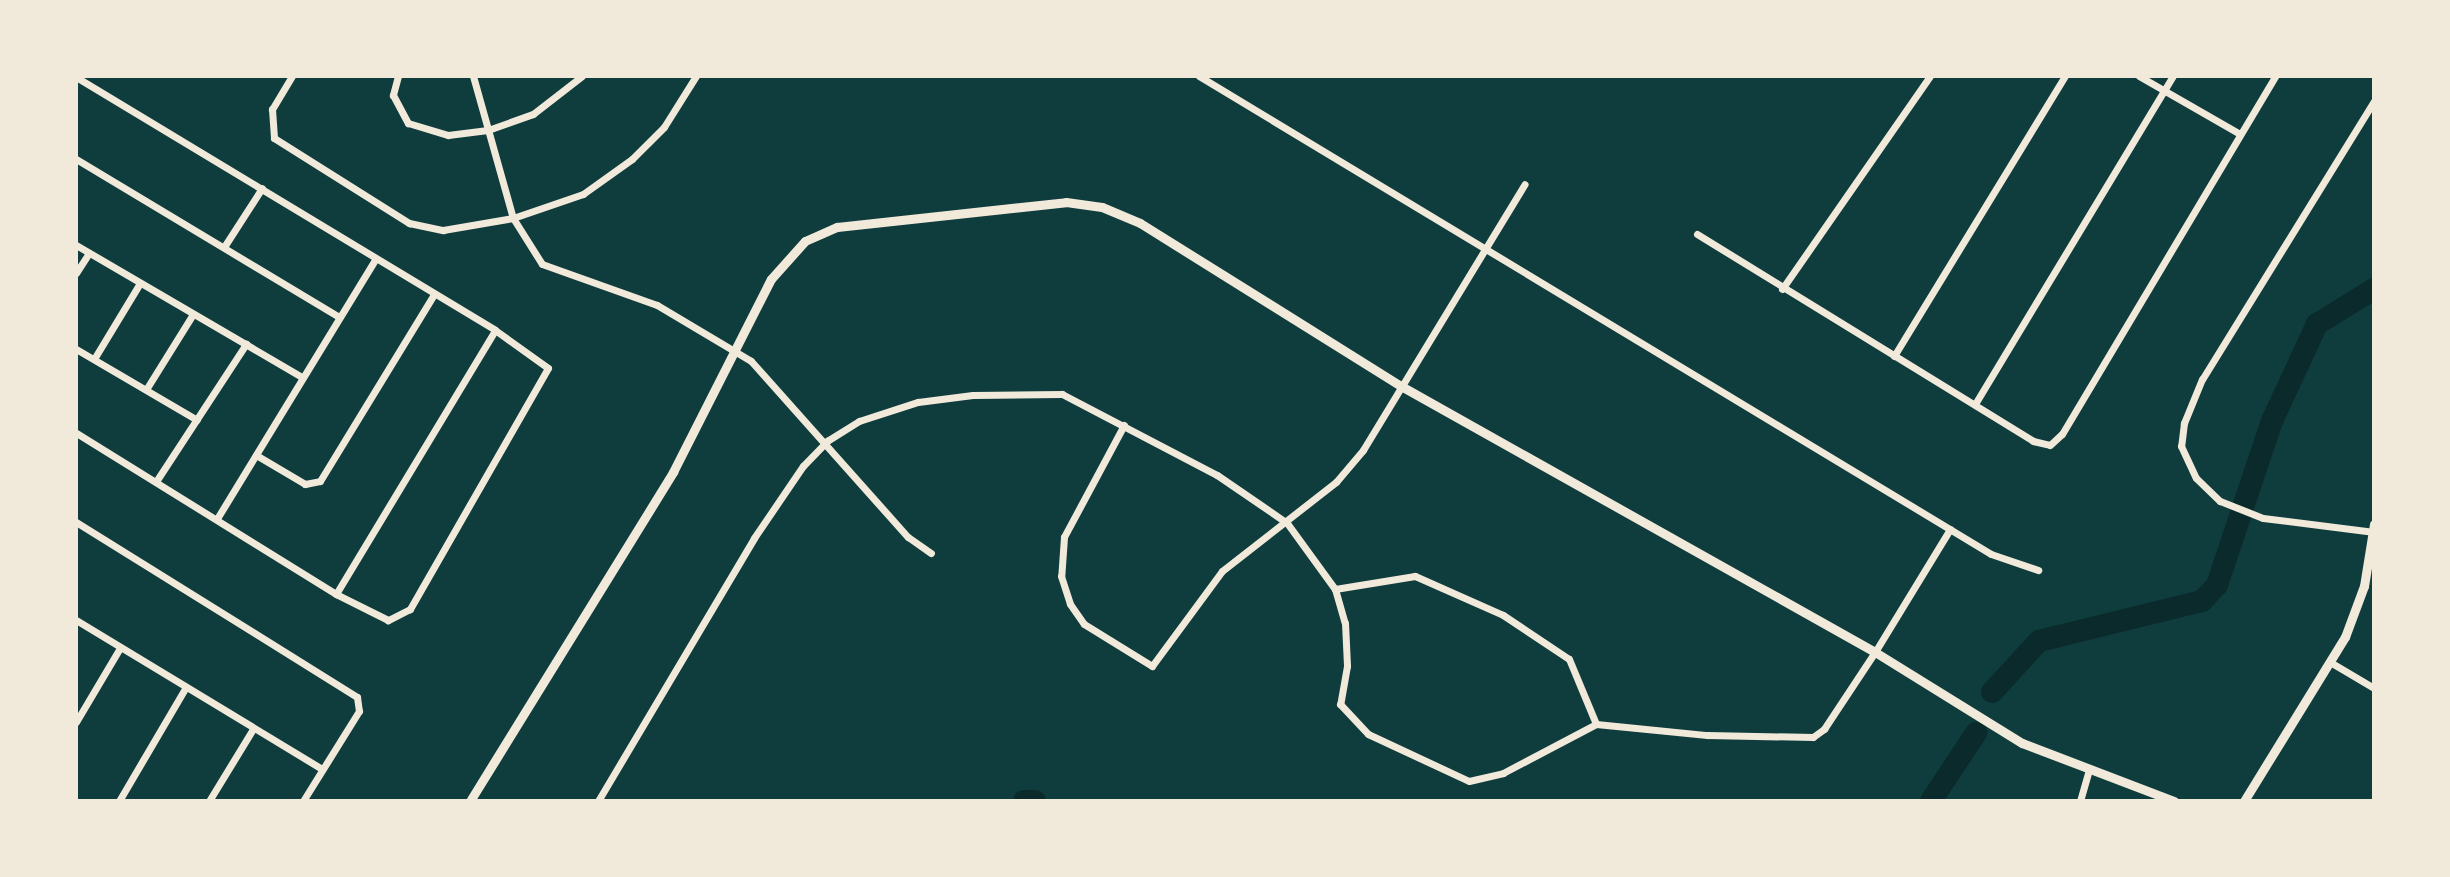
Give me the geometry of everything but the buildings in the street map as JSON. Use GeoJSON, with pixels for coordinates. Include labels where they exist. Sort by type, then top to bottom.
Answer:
{"type":"FeatureCollection","features":[{"type":"Feature","properties":{"kind":"street"},"geometry":{"type":"LineString","coordinates":[[292,76],[272,109],[274,138],[409,223],[443,230],[513,218],[583,194],[632,159],[664,127],[696,76]]}},
{"type":"Feature","properties":{"kind":"street"},"geometry":{"type":"LineString","coordinates":[[398,76],[393,95],[408,123],[448,135],[488,130],[533,114],[582,76]]}},
{"type":"Feature","properties":{"kind":"street"},"geometry":{"type":"LineString","coordinates":[[473,76],[513,218],[542,264],[657,305],[751,361],[827,441],[908,537],[931,553]]}},
{"type":"Feature","properties":{"kind":"street"},"geometry":{"type":"LineString","coordinates":[[1199,76],[1950,529],[2005,561],[2038,570]]}},
{"type":"Feature","properties":{"kind":"street"},"geometry":{"type":"LineString","coordinates":[[1782,289],[1930,76]]}},
{"type":"Feature","properties":{"kind":"street"},"geometry":{"type":"LineString","coordinates":[[1894,356],[2065,76]]}},
{"type":"Feature","properties":{"kind":"street"},"geometry":{"type":"LineString","coordinates":[[2139,76],[2240,134]]}},
{"type":"Feature","properties":{"kind":"street"},"geometry":{"type":"LineString","coordinates":[[1975,404],[2173,76]]}},
{"type":"Feature","properties":{"kind":"street"},"geometry":{"type":"LineString","coordinates":[[1697,234],[2033,441],[2050,445],[2062,434],[2275,76]]}},
{"type":"Feature","properties":{"kind":"street"},"geometry":{"type":"LineString","coordinates":[[76,77],[495,330],[548,368],[410,609],[397,618],[379,618],[336,594],[218,517],[76,433]]}},
{"type":"Feature","properties":{"kind":"street"},"geometry":{"type":"LineString","coordinates":[[2374,101],[2202,379],[2184,423],[2181,446],[2196,478],[2220,501],[2251,513],[2374,532]]}},
{"type":"Feature","properties":{"kind":"street"},"geometry":{"type":"LineString","coordinates":[[76,159],[339,317]]}},
{"type":"Feature","properties":{"kind":"street"},"geometry":{"type":"LineString","coordinates":[[1124,425],[1064,537],[1061,576],[1070,604],[1084,624],[1152,666],[1222,571],[1336,482],[1363,450],[1525,184]]}},
{"type":"Feature","properties":{"kind":"street"},"geometry":{"type":"LineString","coordinates":[[224,247],[262,188]]}},
{"type":"Feature","properties":{"kind":"street"},"geometry":{"type":"LineString","coordinates":[[470,801],[673,472],[731,351],[779,269],[805,241],[826,231],[1066,202],[1102,207],[1140,223],[1401,386],[1875,652],[2022,743],[2174,801]]}},
{"type":"Feature","properties":{"kind":"street"},"geometry":{"type":"LineString","coordinates":[[76,245],[302,377]]}},
{"type":"Feature","properties":{"kind":"street"},"geometry":{"type":"LineString","coordinates":[[76,273],[89,253]]}},
{"type":"Feature","properties":{"kind":"street"},"geometry":{"type":"LineString","coordinates":[[218,517],[376,258]]}},
{"type":"Feature","properties":{"kind":"street"},"geometry":{"type":"LineString","coordinates":[[94,359],[140,283]]}},
{"type":"Feature","properties":{"kind":"street"},"geometry":{"type":"LineString","coordinates":[[256,455],[305,484],[320,481],[434,294]]}},
{"type":"Feature","properties":{"kind":"street"},"geometry":{"type":"LineString","coordinates":[[147,388],[193,314]]}},
{"type":"Feature","properties":{"kind":"street"},"geometry":{"type":"LineString","coordinates":[[336,594],[495,330]]}},
{"type":"Feature","properties":{"kind":"street"},"geometry":{"type":"LineString","coordinates":[[157,480],[246,344]]}},
{"type":"Feature","properties":{"kind":"street"},"geometry":{"type":"LineString","coordinates":[[76,349],[197,420]]}},
{"type":"Feature","properties":{"kind":"street"},"geometry":{"type":"LineString","coordinates":[[598,801],[754,538],[827,441],[859,421],[918,402],[973,395],[1062,394],[1217,475],[1287,523],[1335,589],[1345,623],[1347,666],[1340,704],[1368,734],[1469,781],[1503,773],[1596,724],[1707,735],[1813,737],[1824,729],[1875,652],[1950,529]]}},
{"type":"Feature","properties":{"kind":"street"},"geometry":{"type":"LineString","coordinates":[[76,522],[350,691],[361,703],[303,801]]}},
{"type":"Feature","properties":{"kind":"street"},"geometry":{"type":"LineString","coordinates":[[2244,801],[2330,662],[2356,611],[2374,524]]}},
{"type":"Feature","properties":{"kind":"street"},"geometry":{"type":"LineString","coordinates":[[1335,589],[1415,576],[1503,615],[1569,659],[1596,724]]}},
{"type":"Feature","properties":{"kind":"street"},"geometry":{"type":"LineString","coordinates":[[76,620],[322,769]]}},
{"type":"Feature","properties":{"kind":"street"},"geometry":{"type":"LineString","coordinates":[[76,722],[120,648]]}},
{"type":"Feature","properties":{"kind":"street"},"geometry":{"type":"LineString","coordinates":[[2330,662],[2374,688]]}},
{"type":"Feature","properties":{"kind":"street"},"geometry":{"type":"LineString","coordinates":[[119,801],[186,687]]}},
{"type":"Feature","properties":{"kind":"street"},"geometry":{"type":"LineString","coordinates":[[209,801],[253,729]]}},
{"type":"Feature","properties":{"kind":"street"},"geometry":{"type":"LineString","coordinates":[[2080,801],[2089,769]]}},
{"type":"Feature","properties":{"kind":"waterway"},"geometry":{"type":"LineString","coordinates":[[1992,692],[2039,641],[2202,601],[2217,585],[2272,421],[2317,324],[2374,289]]}},
{"type":"Feature","properties":{"kind":"waterway"},"geometry":{"type":"LineString","coordinates":[[1931,801],[1976,733]]}},
{"type":"Feature","properties":{"kind":"waterway"},"geometry":{"type":"LineString","coordinates":[[1024,801],[1035,801]]}}]}
